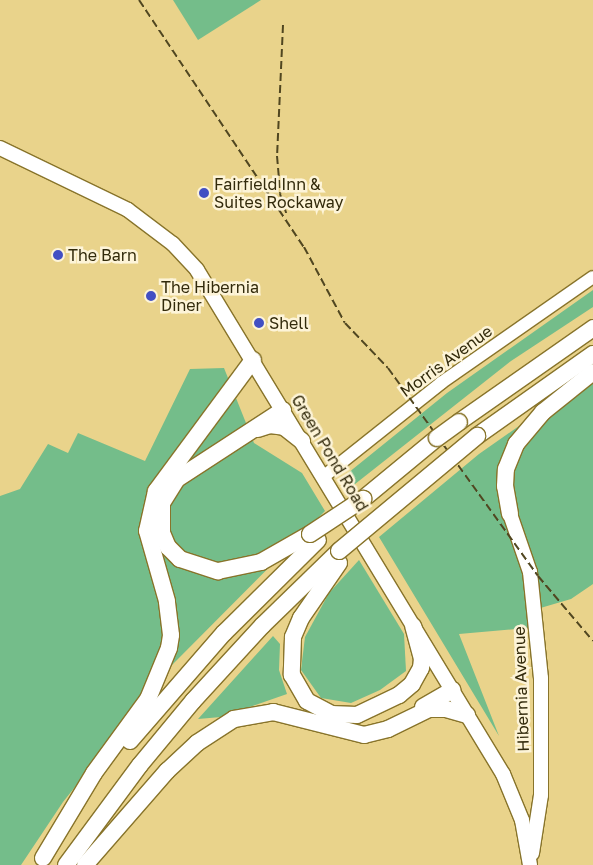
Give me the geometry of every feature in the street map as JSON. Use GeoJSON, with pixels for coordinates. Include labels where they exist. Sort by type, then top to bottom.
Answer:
{"type":"FeatureCollection","features":[{"type":"Feature","properties":{"kind":"highway"},"geometry":{"type":"LineString","coordinates":[[41,862],[93,790],[162,703],[314,537],[459,422],[593,328]]}},
{"type":"Feature","properties":{"kind":"highway"},"geometry":{"type":"LineString","coordinates":[[66,865],[140,765],[193,701],[263,625],[339,557],[397,500],[477,436],[593,354]]}},
{"type":"Feature","properties":{"kind":"highway"},"geometry":{"type":"LineString","coordinates":[[41,862],[94,772],[148,699],[169,648],[171,635],[166,601],[146,531],[156,491],[253,360]]}},
{"type":"Feature","properties":{"kind":"highway"},"geometry":{"type":"LineString","coordinates":[[510,514],[505,486],[506,469],[516,444],[543,412],[593,372]]}},
{"type":"Feature","properties":{"kind":"highway"},"geometry":{"type":"LineString","coordinates":[[283,410],[249,433],[188,469],[170,486],[160,512],[162,533],[168,547],[194,566],[231,570],[272,557],[314,537]]}},
{"type":"Feature","properties":{"kind":"highway"},"geometry":{"type":"LineString","coordinates":[[249,433],[277,426],[302,441]]}},
{"type":"Feature","properties":{"kind":"highway"},"geometry":{"type":"LineString","coordinates":[[339,557],[306,610],[293,637],[292,675],[307,701],[330,714],[357,715],[399,695],[412,684],[421,668],[422,659],[413,626]]}},
{"type":"Feature","properties":{"kind":"highway"},"geometry":{"type":"LineString","coordinates":[[85,865],[167,771],[197,743],[234,720],[252,714],[273,712],[364,735],[388,730],[452,690]]}},
{"type":"Feature","properties":{"kind":"highway"},"geometry":{"type":"LineString","coordinates":[[414,715],[437,708],[467,715]]}},
{"type":"Feature","properties":{"kind":"main road","name":"Green Pond Road"},"geometry":{"type":"LineString","coordinates":[[0,148],[128,210],[161,233],[197,270],[452,690],[512,794],[525,831],[530,865]]}},
{"type":"Feature","properties":{"kind":"main road","name":"Hibernia Avenue"},"geometry":{"type":"LineString","coordinates":[[510,514],[530,572],[541,678],[541,795],[530,865]]}},
{"type":"Feature","properties":{"kind":"street","name":"Morris Avenue"},"geometry":{"type":"LineString","coordinates":[[323,477],[441,383],[593,277]]}},
{"type":"Feature","properties":{"kind":"green space"},"geometry":{"type":"Polygon","coordinates":[[[173,0],[261,0],[198,40],[173,0]]]}},
{"type":"Feature","properties":{"kind":"green space"},"geometry":{"type":"Polygon","coordinates":[[[593,290],[593,307],[511,361],[350,488],[348,473],[447,393],[593,290]]]}},
{"type":"Feature","properties":{"kind":"green space"},"geometry":{"type":"Polygon","coordinates":[[[224,368],[254,443],[302,473],[325,511],[173,664],[63,802],[21,865],[0,865],[0,496],[20,489],[48,444],[68,453],[78,433],[145,461],[190,369],[224,368]]]}},
{"type":"Feature","properties":{"kind":"green space"},"geometry":{"type":"Polygon","coordinates":[[[593,374],[593,584],[571,599],[537,609],[539,627],[459,634],[499,736],[379,537],[479,454],[593,374]]]}},
{"type":"Feature","properties":{"kind":"green space"},"geometry":{"type":"Polygon","coordinates":[[[359,560],[404,634],[406,671],[380,690],[351,703],[321,698],[301,670],[305,637],[329,593],[359,560]]]}},
{"type":"Feature","properties":{"kind":"green space"},"geometry":{"type":"Polygon","coordinates":[[[273,636],[280,644],[279,670],[287,694],[221,717],[198,719],[273,636]]]}},
{"type":"Feature","properties":{"kind":"railway"},"geometry":{"type":"LineString","coordinates":[[139,0],[304,247],[345,323],[388,368],[538,576],[593,641]]}},
{"type":"Feature","properties":{"kind":"railway"},"geometry":{"type":"LineString","coordinates":[[283,25],[277,156],[280,194],[286,213]]}},
{"type":"Feature","properties":{"kind":"place","name":"Fairfield Inn & Suites Rockaway"},"geometry":{"type":"Point","coordinates":[204,193]}},
{"type":"Feature","properties":{"kind":"place","name":"The Barn"},"geometry":{"type":"Point","coordinates":[58,255]}},
{"type":"Feature","properties":{"kind":"place","name":"The Hibernia Diner"},"geometry":{"type":"Point","coordinates":[151,296]}},
{"type":"Feature","properties":{"kind":"place","name":"Shell"},"geometry":{"type":"Point","coordinates":[259,323]}}]}
